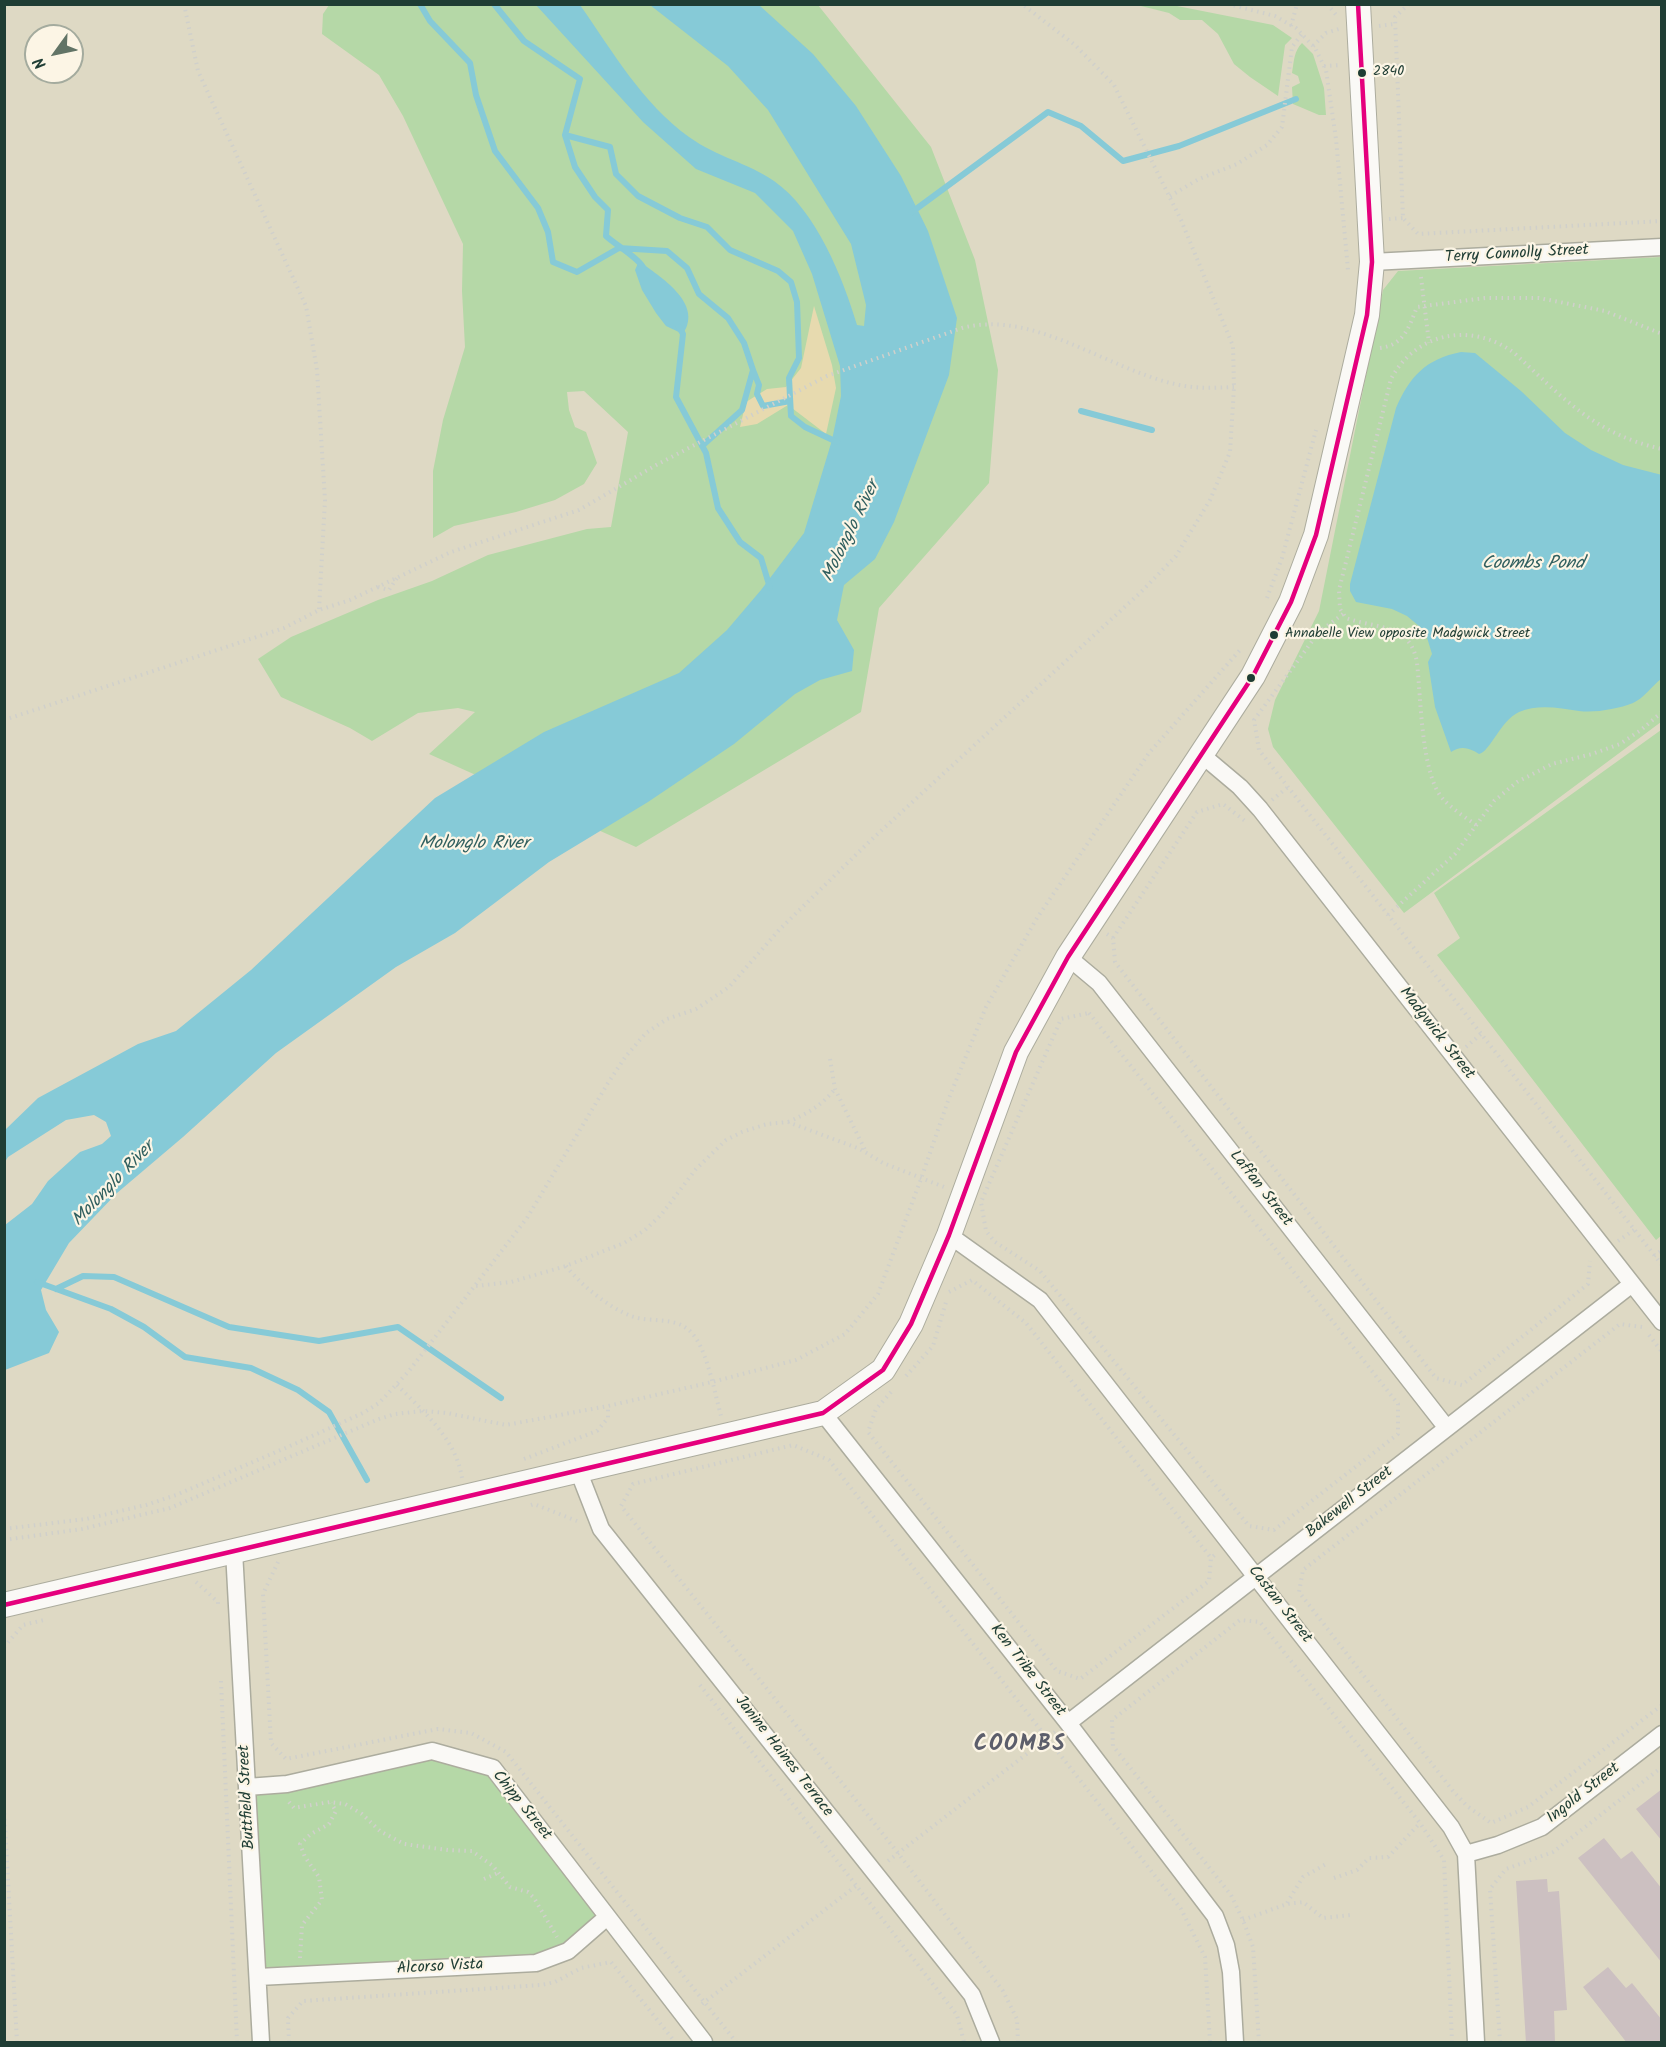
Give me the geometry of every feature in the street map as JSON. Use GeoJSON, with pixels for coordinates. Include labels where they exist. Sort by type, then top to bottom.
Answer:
{"type":"FeatureCollection","features":[{"type":"Feature","properties":{"kind":"street"},"geometry":{"type":"LineString","coordinates":[[4,1605],[823,1413],[883,1370],[912,1324],[949,1235],[972,1198],[1016,1052],[1068,957],[1253,676],[1292,602],[1316,535],[1367,315],[1372,262],[1358,4]]}},
{"type":"Feature","properties":{"kind":"street","name":"Terry Connolly Street"},"geometry":{"type":"LineString","coordinates":[[1372,262],[1662,247]]}},
{"type":"Feature","properties":{"kind":"street","name":"Madgwick Street"},"geometry":{"type":"LineString","coordinates":[[1202,755],[1240,787],[1260,809],[1662,1322]]}},
{"type":"Feature","properties":{"kind":"street","name":"Laffan Street"},"geometry":{"type":"LineString","coordinates":[[1068,957],[1099,982],[1446,1427]]}},
{"type":"Feature","properties":{"kind":"street","name":"Castan Street"},"geometry":{"type":"LineString","coordinates":[[949,1235],[1040,1300],[1451,1827],[1466,1854],[1476,2043]]}},
{"type":"Feature","properties":{"kind":"street","name":"Bakewell Street"},"geometry":{"type":"LineString","coordinates":[[1068,1722],[1632,1284]]}},
{"type":"Feature","properties":{"kind":"street","name":"Ken Tribe Street"},"geometry":{"type":"LineString","coordinates":[[823,1413],[1068,1722],[1215,1916],[1226,1945],[1231,1972],[1235,2043]]}},
{"type":"Feature","properties":{"kind":"street","name":"Janine Haines Terrace"},"geometry":{"type":"LineString","coordinates":[[578,1470],[601,1528],[972,1995],[991,2043]]}},
{"type":"Feature","properties":{"kind":"street","name":"Buttfield Street"},"geometry":{"type":"LineString","coordinates":[[234,1551],[261,2043]]}},
{"type":"Feature","properties":{"kind":"street","name":"Ingold Street"},"geometry":{"type":"LineString","coordinates":[[1466,1854],[1498,1845],[1542,1827],[1662,1734]]}},
{"type":"Feature","properties":{"kind":"street","name":"Chipp Street"},"geometry":{"type":"LineString","coordinates":[[247,1787],[287,1784],[432,1751],[493,1768],[704,2043]]}},
{"type":"Feature","properties":{"kind":"street","name":"Alcorso Vista"},"geometry":{"type":"LineString","coordinates":[[258,1977],[536,1963],[568,1951],[607,1917]]}},
{"type":"Feature","properties":{"kind":"path"},"geometry":{"type":"LineString","coordinates":[[184,4],[198,71],[306,306],[317,370],[325,500],[320,610]]}},
{"type":"Feature","properties":{"kind":"path"},"geometry":{"type":"LineString","coordinates":[[4,1529],[86,1519],[146,1505],[176,1495],[363,1413],[379,1403],[397,1385],[527,1218],[608,1083],[626,1056],[646,1033],[667,1019],[696,1009],[729,987],[779,930],[870,841],[1141,592],[1176,556],[1210,500],[1230,452],[1234,387],[1233,346],[1170,196],[1114,85],[1075,45],[1022,4]]}},
{"type":"Feature","properties":{"kind":"path"},"geometry":{"type":"LineString","coordinates":[[1228,4],[1275,16],[1291,26],[1315,48],[1324,66],[1330,88],[1336,139],[1348,273]]}},
{"type":"Feature","properties":{"kind":"path"},"geometry":{"type":"LineString","coordinates":[[1291,26],[1298,4]]}},
{"type":"Feature","properties":{"kind":"path"},"geometry":{"type":"LineString","coordinates":[[1409,4],[1395,17],[1403,218],[1418,234],[1662,221]]}},
{"type":"Feature","properties":{"kind":"path"},"geometry":{"type":"LineString","coordinates":[[1170,196],[1199,179],[1237,164],[1267,145],[1282,127],[1292,47],[1302,34]]}},
{"type":"Feature","properties":{"kind":"path"},"geometry":{"type":"LineString","coordinates":[[1324,66],[1347,65]]}},
{"type":"Feature","properties":{"kind":"path"},"geometry":{"type":"LineString","coordinates":[[1379,348],[1389,347],[1405,337],[1417,307],[1485,298],[1539,298],[1605,311],[1662,334]]}},
{"type":"Feature","properties":{"kind":"path"},"geometry":{"type":"LineString","coordinates":[[1424,305],[1429,343]]}},
{"type":"Feature","properties":{"kind":"path"},"geometry":{"type":"LineString","coordinates":[[4,720],[284,628],[320,610],[350,600],[451,552],[579,510],[658,464],[827,376],[962,327],[977,323],[1002,323],[1049,336],[1144,375],[1176,384],[1206,388],[1234,387]]}},
{"type":"Feature","properties":{"kind":"path"},"geometry":{"type":"LineString","coordinates":[[1476,825],[1442,798],[1432,780],[1427,756],[1416,652],[1411,644],[1397,632],[1346,618],[1339,603],[1339,590],[1391,379],[1401,362],[1429,343],[1456,335],[1479,336],[1490,339],[1513,352],[1580,413],[1616,434],[1662,449]]}},
{"type":"Feature","properties":{"kind":"path"},"geometry":{"type":"LineString","coordinates":[[1265,602],[1282,558],[1318,421]]}},
{"type":"Feature","properties":{"kind":"path"},"geometry":{"type":"LineString","coordinates":[[377,586],[389,590],[398,577]]}},
{"type":"Feature","properties":{"kind":"path"},"geometry":{"type":"LineString","coordinates":[[1343,614],[1319,632],[1254,720],[1259,750],[1662,1265]]}},
{"type":"Feature","properties":{"kind":"path"},"geometry":{"type":"LineString","coordinates":[[4,1540],[82,1529],[170,1508],[394,1414],[423,1411],[447,1413],[506,1425],[608,1406],[796,1360],[845,1334],[878,1294],[949,1098],[987,1007],[1037,918],[1149,753],[1239,653],[1244,643]]}},
{"type":"Feature","properties":{"kind":"path"},"geometry":{"type":"LineString","coordinates":[[1388,915],[1442,868],[1494,801],[1517,782],[1552,764],[1620,744],[1662,712]]}},
{"type":"Feature","properties":{"kind":"path"},"geometry":{"type":"LineString","coordinates":[[1252,830],[1245,821],[1222,804],[1197,812],[1113,938],[1115,962],[1436,1378],[1462,1386],[1588,1284],[1591,1262],[1584,1252]]}},
{"type":"Feature","properties":{"kind":"path"},"geometry":{"type":"LineString","coordinates":[[788,1122],[866,1153],[921,1179],[972,1198],[986,1231],[995,1242],[1040,1271],[1249,1526],[1274,1530],[1398,1434],[1398,1404],[1089,1013],[1061,1019],[972,1198]]}},
{"type":"Feature","properties":{"kind":"path"},"geometry":{"type":"LineString","coordinates":[[830,1059],[835,1089],[866,1153]]}},
{"type":"Feature","properties":{"kind":"path"},"geometry":{"type":"LineString","coordinates":[[475,1286],[511,1282],[566,1266],[624,1243],[645,1230],[661,1215],[696,1169],[726,1140],[742,1132],[767,1124],[788,1122],[811,1112],[824,1103],[835,1089]]}},
{"type":"Feature","properties":{"kind":"path"},"geometry":{"type":"LineString","coordinates":[[1654,1256],[1662,1250]]}},
{"type":"Feature","properties":{"kind":"path"},"geometry":{"type":"LineString","coordinates":[[566,1266],[587,1288],[630,1316],[667,1320],[686,1327],[701,1347],[712,1382]]}},
{"type":"Feature","properties":{"kind":"path"},"geometry":{"type":"LineString","coordinates":[[897,1385],[876,1409],[868,1432],[1057,1671],[1080,1679],[1209,1581],[1211,1558],[1026,1323],[972,1280],[949,1291],[933,1346],[904,1378]]}},
{"type":"Feature","properties":{"kind":"path"},"geometry":{"type":"LineString","coordinates":[[1662,1352],[1641,1325],[1620,1324],[1303,1570],[1299,1593],[1454,1791],[1467,1806],[1491,1823],[1528,1807],[1662,1705]]}},
{"type":"Feature","properties":{"kind":"path"},"geometry":{"type":"LineString","coordinates":[[397,1385],[443,1434],[460,1463],[465,1497]]}},
{"type":"Feature","properties":{"kind":"path"},"geometry":{"type":"LineString","coordinates":[[524,1459],[597,1431],[608,1418],[608,1406]]}},
{"type":"Feature","properties":{"kind":"path"},"geometry":{"type":"LineString","coordinates":[[1018,2043],[1017,2019],[1003,1991],[890,1844],[621,1506],[633,1484],[793,1445],[829,1460],[1181,1909],[1205,1957],[1210,2043]]}},
{"type":"Feature","properties":{"kind":"path"},"geometry":{"type":"LineString","coordinates":[[524,1506],[534,1504],[576,1519],[581,1527]]}},
{"type":"Feature","properties":{"kind":"path"},"geometry":{"type":"LineString","coordinates":[[194,1581],[218,1602],[218,1613]]}},
{"type":"Feature","properties":{"kind":"path"},"geometry":{"type":"LineString","coordinates":[[263,1594],[271,1743],[286,1759],[288,1800],[294,1808],[330,1802],[345,1804],[362,1814],[380,1831],[404,1844],[472,1851],[493,1866],[510,1887],[528,1892],[554,1932]]}},
{"type":"Feature","properties":{"kind":"path"},"geometry":{"type":"LineString","coordinates":[[4,1647],[22,1626],[45,1620]]}},
{"type":"Feature","properties":{"kind":"path"},"geometry":{"type":"LineString","coordinates":[[1259,2043],[1253,1947],[1231,1895],[1113,1746],[1112,1719],[1240,1620],[1260,1622],[1420,1823],[1444,1860],[1452,2043]]}},
{"type":"Feature","properties":{"kind":"path"},"geometry":{"type":"LineString","coordinates":[[221,1680],[237,2043]]}},
{"type":"Feature","properties":{"kind":"path"},"geometry":{"type":"LineString","coordinates":[[698,1682],[957,2015],[964,2043]]}},
{"type":"Feature","properties":{"kind":"path"},"geometry":{"type":"LineString","coordinates":[[1657,1708],[1662,1714]]}},
{"type":"Feature","properties":{"kind":"path"},"geometry":{"type":"LineString","coordinates":[[286,1759],[438,1729],[471,1733],[506,1752],[736,2043]]}},
{"type":"Feature","properties":{"kind":"path"},"geometry":{"type":"LineString","coordinates":[[1500,2043],[1490,1889],[1506,1869],[1553,1852],[1662,1767]]}},
{"type":"Feature","properties":{"kind":"path"},"geometry":{"type":"LineString","coordinates":[[289,2043],[288,2018],[303,2001],[300,1960],[302,1925],[322,1900],[319,1877],[305,1857],[300,1844],[311,1833],[329,1824],[336,1811],[330,1802]]}},
{"type":"Feature","properties":{"kind":"path"},"geometry":{"type":"LineString","coordinates":[[4,1807],[17,2043]]}},
{"type":"Feature","properties":{"kind":"path"},"geometry":{"type":"LineString","coordinates":[[1334,1878],[1356,1870],[1370,1858],[1388,1857],[1420,1823]]}},
{"type":"Feature","properties":{"kind":"path"},"geometry":{"type":"LineString","coordinates":[[1287,1904],[1304,1877],[1328,1863]]}},
{"type":"Feature","properties":{"kind":"path"},"geometry":{"type":"LineString","coordinates":[[484,1879],[498,1873]]}},
{"type":"Feature","properties":{"kind":"path"},"geometry":{"type":"LineString","coordinates":[[1243,1920],[1287,1904],[1303,1902],[1323,1918],[1351,1915]]}},
{"type":"Feature","properties":{"kind":"path"},"geometry":{"type":"LineString","coordinates":[[303,2001],[541,1985],[555,1982],[581,1968],[611,1962],[675,2043]]}},
{"type":"Feature","properties":{"kind":"green space"},"geometry":{"type":"Polygon","coordinates":[[[329,5],[818,5],[931,147],[975,260],[998,370],[989,483],[879,608],[861,712],[636,847],[429,754],[475,712],[458,708],[418,713],[372,741],[350,728],[281,697],[258,659],[291,637],[378,600],[432,581],[488,555],[587,529],[611,527],[628,432],[584,391],[567,392],[569,410],[575,427],[586,432],[597,463],[584,484],[555,500],[516,512],[454,526],[433,538],[433,471],[443,420],[465,347],[462,291],[463,244],[403,116],[379,75],[322,34],[323,14],[329,5]]]}},
{"type":"Feature","properties":{"kind":"green space"},"geometry":{"type":"Polygon","coordinates":[[[1137,5],[1172,5],[1273,25],[1292,38],[1285,45],[1278,96],[1234,64],[1218,34],[1202,20],[1180,20],[1169,13],[1137,5]]]}},
{"type":"Feature","properties":{"kind":"green space"},"geometry":{"type":"Polygon","coordinates":[[[1302,43],[1313,54],[1324,88],[1326,115],[1319,115],[1293,104],[1292,87],[1300,83],[1298,76],[1292,73],[1296,53],[1302,43]]]}},
{"type":"Feature","properties":{"kind":"green space"},"geometry":{"type":"Polygon","coordinates":[[[1661,257],[1661,722],[1404,913],[1273,747],[1268,729],[1275,700],[1319,611],[1383,290],[1398,271],[1661,257]]]}},
{"type":"Feature","properties":{"kind":"green space"},"geometry":{"type":"Polygon","coordinates":[[[1661,730],[1662,1235],[1656,1240],[1437,955],[1460,938],[1434,893],[1661,730]]]}},
{"type":"Feature","properties":{"kind":"green space"},"geometry":{"type":"Polygon","coordinates":[[[432,1751],[493,1768],[607,1917],[536,1963],[258,1977],[247,1787],[432,1751]]]}},
{"type":"Feature","properties":{"kind":"sand"},"geometry":{"type":"Polygon","coordinates":[[[814,306],[832,365],[836,388],[826,434],[788,405],[757,424],[740,427],[746,402],[767,389],[786,387],[801,368],[814,306]]]}},
{"type":"Feature","properties":{"kind":"water","name":"Molonglo River"},"geometry":{"type":"Polygon","coordinates":[[[536,5],[580,5],[629,76],[672,123],[700,144],[754,169],[774,181],[789,194],[803,209],[826,246],[836,266],[857,325],[864,326],[866,305],[851,244],[768,110],[728,66],[650,5],[759,5],[813,54],[856,106],[901,176],[928,231],[957,318],[949,375],[894,522],[875,559],[844,585],[837,620],[854,650],[852,671],[820,680],[795,694],[734,744],[648,802],[549,862],[455,933],[396,967],[276,1053],[117,1193],[69,1243],[41,1290],[46,1310],[59,1332],[49,1353],[5,1370],[5,1225],[32,1204],[48,1181],[80,1152],[102,1144],[111,1136],[106,1122],[94,1115],[66,1120],[8,1157],[5,1162],[5,1130],[38,1098],[138,1044],[176,1031],[251,970],[435,798],[544,732],[679,673],[727,630],[804,533],[832,440],[841,396],[840,366],[812,274],[793,231],[755,193],[696,169],[643,122],[536,5]]]}},
{"type":"Feature","properties":{"kind":"water"},"geometry":{"type":"Polygon","coordinates":[[[639,261],[668,283],[684,301],[688,312],[688,323],[683,334],[666,326],[642,290],[635,270],[639,261]]]}},
{"type":"Feature","properties":{"kind":"water","name":"Coombs Pond"},"geometry":{"type":"Polygon","coordinates":[[[1461,352],[1475,353],[1521,391],[1565,433],[1591,450],[1623,465],[1662,475],[1661,679],[1637,701],[1614,709],[1585,711],[1541,707],[1519,712],[1506,722],[1487,748],[1479,754],[1465,748],[1451,752],[1435,707],[1428,662],[1432,654],[1425,631],[1407,616],[1392,609],[1356,602],[1350,591],[1396,408],[1401,397],[1413,378],[1429,364],[1461,352]]]}},
{"type":"Feature","properties":{"kind":"building"},"geometry":{"type":"Polygon","coordinates":[[[1662,1789],[1662,1841],[1636,1809],[1662,1789]]]}},
{"type":"Feature","properties":{"kind":"building"},"geometry":{"type":"Polygon","coordinates":[[[1604,1838],[1621,1859],[1632,1851],[1662,1889],[1662,1963],[1578,1858],[1604,1838]]]}},
{"type":"Feature","properties":{"kind":"building"},"geometry":{"type":"Polygon","coordinates":[[[1547,1879],[1548,1892],[1559,1891],[1567,2010],[1554,2011],[1555,2043],[1526,2043],[1516,1881],[1547,1879]]]}},
{"type":"Feature","properties":{"kind":"building"},"geometry":{"type":"Polygon","coordinates":[[[1608,1967],[1626,1988],[1632,1983],[1662,2020],[1662,2043],[1627,2043],[1583,1987],[1608,1967]]]}},
{"type":"Feature","properties":{"kind":"waterway"},"geometry":{"type":"LineString","coordinates":[[420,4],[430,21],[470,63],[476,95],[495,151],[538,208],[548,232],[553,262],[577,272],[619,248],[667,251],[687,268],[699,294],[728,318],[744,343],[753,370],[742,410],[702,446]]}},
{"type":"Feature","properties":{"kind":"waterway"},"geometry":{"type":"LineString","coordinates":[[494,4],[524,41],[580,79],[565,135],[575,167],[595,197],[608,210],[606,236],[643,267]]}},
{"type":"Feature","properties":{"kind":"waterway"},"geometry":{"type":"LineString","coordinates":[[912,212],[1048,112],[1081,126],[1123,161],[1179,146],[1296,99]]}},
{"type":"Feature","properties":{"kind":"waterway"},"geometry":{"type":"LineString","coordinates":[[565,135],[610,147],[616,174],[638,196],[680,218],[707,227],[730,250],[778,271],[791,282],[797,302],[799,358],[789,378],[791,416],[805,427],[837,442]]}},
{"type":"Feature","properties":{"kind":"waterway"},"geometry":{"type":"LineString","coordinates":[[679,327],[683,334],[676,397],[706,453],[718,508],[740,542],[761,558],[770,588]]}},
{"type":"Feature","properties":{"kind":"waterway"},"geometry":{"type":"LineString","coordinates":[[753,370],[759,385],[757,394],[763,406],[790,401]]}},
{"type":"Feature","properties":{"kind":"waterway"},"geometry":{"type":"LineString","coordinates":[[1081,411],[1152,430]]}},
{"type":"Feature","properties":{"kind":"waterway"},"geometry":{"type":"LineString","coordinates":[[56,1289],[83,1276],[114,1277],[229,1327],[319,1341],[398,1327],[501,1398]]}},
{"type":"Feature","properties":{"kind":"waterway"},"geometry":{"type":"LineString","coordinates":[[37,1282],[111,1309],[144,1327],[185,1357],[251,1368],[298,1390],[329,1412],[367,1480]]}},
{"type":"Feature","properties":{"kind":"transit line"},"geometry":{"type":"LineString","coordinates":[[4,1605],[823,1413],[883,1370],[911,1324],[949,1235],[1016,1052],[1068,957],[1253,676],[1291,602],[1316,535],[1367,315],[1372,262],[1358,4]]}},
{"type":"Feature","properties":{"kind":"place","name":"2840"},"geometry":{"type":"Point","coordinates":[1362,73]}},
{"type":"Feature","properties":{"kind":"place","name":"Annabelle View opposite Madgwick Street"},"geometry":{"type":"Point","coordinates":[1274,635]}},
{"type":"Feature","properties":{"kind":"district","name":"COOMBS"},"geometry":{"type":"Point","coordinates":[1020,1746]}}]}
